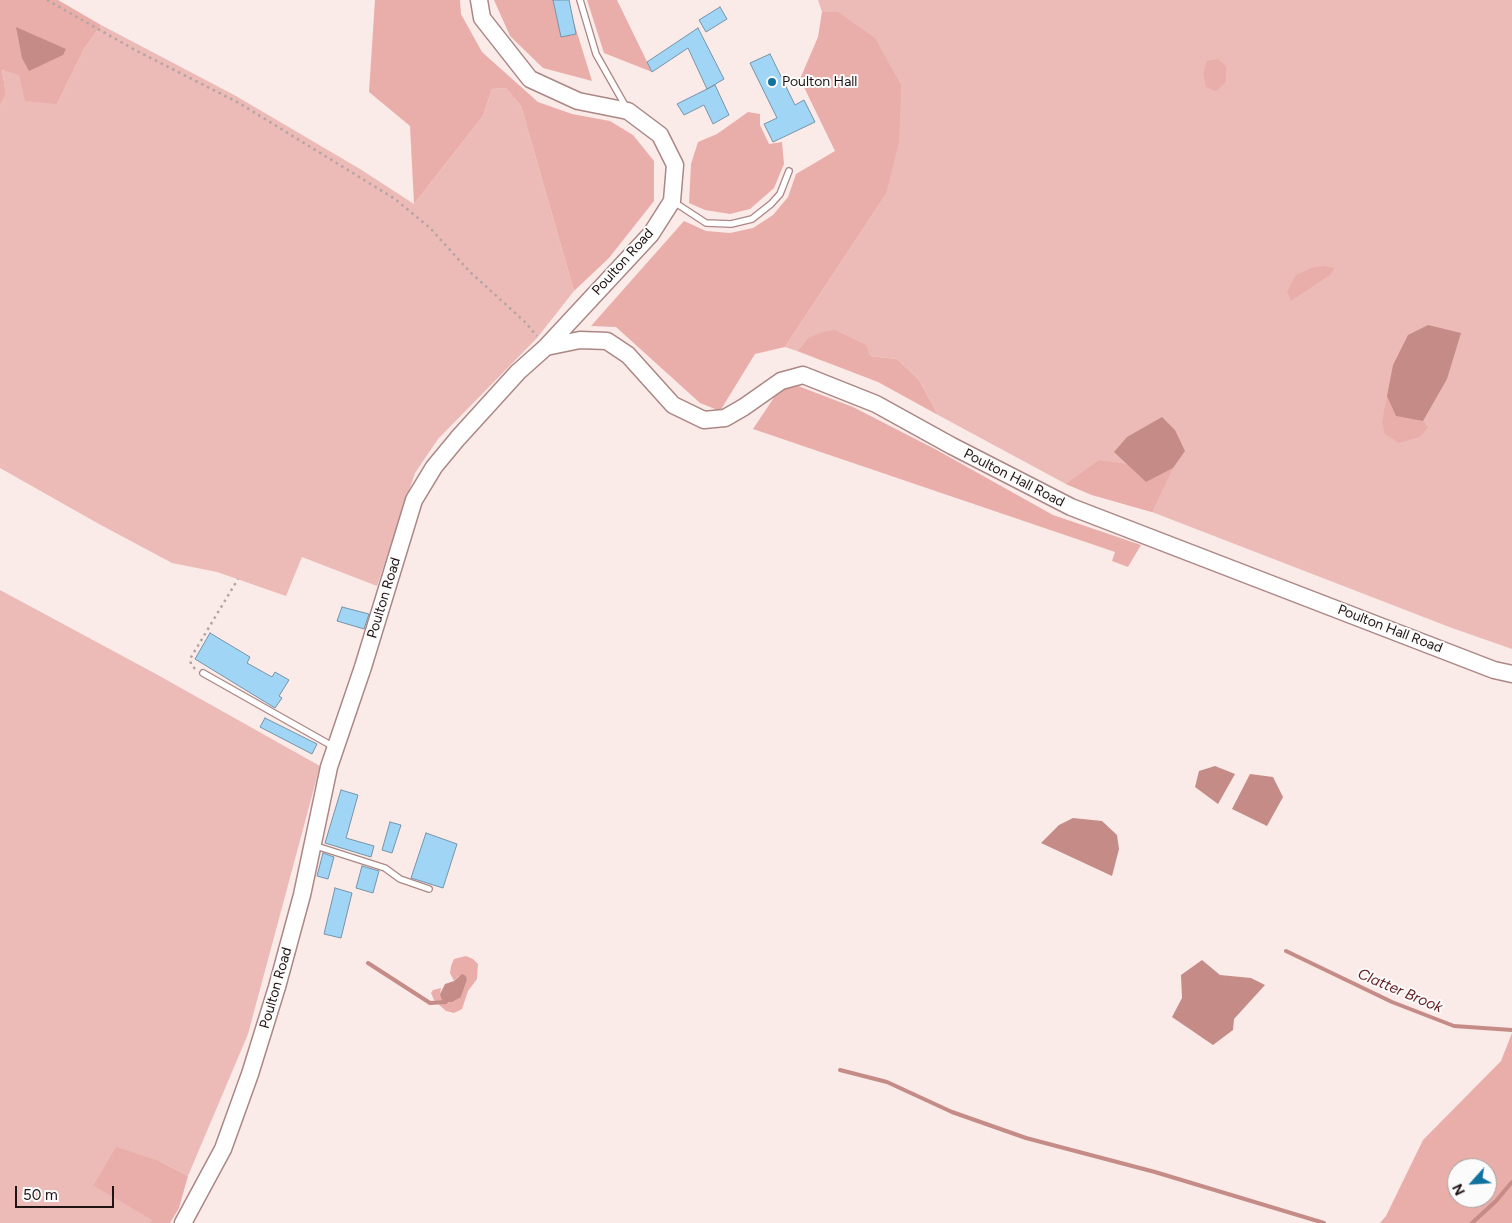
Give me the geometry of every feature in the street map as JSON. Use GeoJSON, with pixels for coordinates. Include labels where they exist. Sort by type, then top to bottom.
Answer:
{"type":"FeatureCollection","features":[{"type":"Feature","properties":{"kind":"street","name":"Poulton Road"},"geometry":{"type":"LineString","coordinates":[[183,1223],[223,1149],[250,1074],[277,987],[302,896],[329,767],[363,666],[414,500],[424,482],[458,438],[518,372],[546,347],[650,234],[672,201],[675,165],[660,135],[628,111],[578,101],[530,79],[482,18],[479,0]]}},
{"type":"Feature","properties":{"kind":"street","name":"Poulton Hall Road"},"geometry":{"type":"LineString","coordinates":[[546,347],[580,340],[607,341],[628,355],[673,404],[704,420],[725,418],[781,381],[803,375],[876,404],[952,446],[1071,506],[1494,670],[1512,674]]}},
{"type":"Feature","properties":{"kind":"lane"},"geometry":{"type":"LineString","coordinates":[[580,0],[596,54],[628,111]]}},
{"type":"Feature","properties":{"kind":"lane"},"geometry":{"type":"LineString","coordinates":[[672,201],[706,223],[731,224],[752,219],[780,194],[789,171]]}},
{"type":"Feature","properties":{"kind":"lane"},"geometry":{"type":"LineString","coordinates":[[203,673],[336,748]]}},
{"type":"Feature","properties":{"kind":"lane"},"geometry":{"type":"LineString","coordinates":[[312,845],[385,868],[400,879],[429,889]]}},
{"type":"Feature","properties":{"kind":"path"},"geometry":{"type":"LineString","coordinates":[[47,0],[135,50],[239,103],[395,199],[430,228],[470,272],[524,321],[546,347]]}},
{"type":"Feature","properties":{"kind":"path"},"geometry":{"type":"LineString","coordinates":[[203,673],[194,668],[190,659],[238,579]]}},
{"type":"Feature","properties":{"kind":"shaded area"},"geometry":{"type":"Polygon","coordinates":[[[0,0],[58,0],[101,25],[84,49],[57,104],[25,101],[19,75],[2,70],[6,95],[0,105],[0,0]]]}},
{"type":"Feature","properties":{"kind":"shaded area"},"geometry":{"type":"Polygon","coordinates":[[[375,0],[460,0],[461,14],[482,52],[538,102],[572,114],[610,121],[633,135],[654,161],[654,201],[609,258],[574,291],[521,106],[506,88],[492,89],[483,116],[414,204],[410,126],[369,92],[375,0]]]}},
{"type":"Feature","properties":{"kind":"shaded area"},"geometry":{"type":"Polygon","coordinates":[[[494,0],[567,0],[592,81],[543,68],[510,36],[494,0]]]}},
{"type":"Feature","properties":{"kind":"shaded area"},"geometry":{"type":"Polygon","coordinates":[[[587,0],[617,0],[652,72],[604,53],[587,0]]]}},
{"type":"Feature","properties":{"kind":"shaded area"},"geometry":{"type":"Polygon","coordinates":[[[818,0],[1512,0],[1512,649],[1452,628],[1152,512],[1092,495],[1066,484],[938,415],[919,380],[897,359],[870,356],[808,338],[797,351],[785,347],[886,194],[838,12],[822,12],[818,0]]]}},
{"type":"Feature","properties":{"kind":"shaded area"},"geometry":{"type":"Polygon","coordinates":[[[822,12],[838,12],[875,38],[901,85],[899,142],[886,194],[785,347],[755,354],[720,411],[700,403],[616,327],[591,326],[684,221],[706,231],[730,233],[753,228],[773,215],[788,197],[796,174],[835,151],[800,79],[818,37],[822,12]]]}},
{"type":"Feature","properties":{"kind":"shaded area"},"geometry":{"type":"Polygon","coordinates":[[[101,25],[236,96],[360,169],[414,204],[483,116],[492,89],[506,88],[521,106],[574,291],[537,338],[438,439],[415,473],[377,586],[302,557],[286,596],[217,572],[172,563],[0,468],[0,105],[6,95],[2,70],[19,74],[57,104],[84,49],[101,25]]]}},
{"type":"Feature","properties":{"kind":"shaded area"},"geometry":{"type":"Polygon","coordinates":[[[16,27],[66,49],[63,55],[29,71],[22,58],[16,27]]]}},
{"type":"Feature","properties":{"kind":"shaded area"},"geometry":{"type":"Polygon","coordinates":[[[1218,59],[1226,66],[1226,82],[1216,91],[1206,87],[1203,74],[1207,61],[1218,59]]]}},
{"type":"Feature","properties":{"kind":"shaded area"},"geometry":{"type":"Polygon","coordinates":[[[748,112],[760,114],[760,125],[769,144],[782,142],[784,164],[774,188],[750,209],[730,214],[705,210],[689,203],[691,164],[698,142],[717,134],[748,112]]]}},
{"type":"Feature","properties":{"kind":"shaded area"},"geometry":{"type":"Polygon","coordinates":[[[1323,266],[1335,268],[1330,275],[1291,301],[1287,292],[1296,275],[1311,268],[1323,266]]]}},
{"type":"Feature","properties":{"kind":"shaded area"},"geometry":{"type":"Polygon","coordinates":[[[1428,325],[1461,333],[1447,379],[1423,421],[1396,416],[1387,396],[1393,365],[1408,335],[1428,325]]]}},
{"type":"Feature","properties":{"kind":"shaded area"},"geometry":{"type":"Polygon","coordinates":[[[835,330],[866,345],[870,356],[897,359],[919,380],[938,415],[878,382],[797,351],[808,338],[835,330]]]}},
{"type":"Feature","properties":{"kind":"shaded area"},"geometry":{"type":"Polygon","coordinates":[[[785,381],[853,407],[935,449],[1053,515],[1141,545],[1128,567],[1112,561],[1115,552],[753,429],[785,381]]]}},
{"type":"Feature","properties":{"kind":"shaded area"},"geometry":{"type":"Polygon","coordinates":[[[1387,396],[1396,416],[1423,421],[1428,427],[1420,437],[1399,443],[1385,434],[1382,422],[1387,396]]]}},
{"type":"Feature","properties":{"kind":"shaded area"},"geometry":{"type":"Polygon","coordinates":[[[1162,417],[1175,430],[1185,451],[1173,468],[1146,482],[1114,452],[1127,437],[1162,417]]]}},
{"type":"Feature","properties":{"kind":"shaded area"},"geometry":{"type":"Polygon","coordinates":[[[1099,460],[1127,464],[1146,482],[1173,468],[1152,512],[1092,495],[1066,484],[1099,460]]]}},
{"type":"Feature","properties":{"kind":"shaded area"},"geometry":{"type":"Polygon","coordinates":[[[0,590],[156,674],[320,766],[248,1034],[188,1176],[159,1161],[93,1186],[153,1220],[150,1223],[0,1223],[0,590]]]}},
{"type":"Feature","properties":{"kind":"shaded area"},"geometry":{"type":"Polygon","coordinates":[[[1215,766],[1235,774],[1218,804],[1195,787],[1199,771],[1215,766]]]}},
{"type":"Feature","properties":{"kind":"shaded area"},"geometry":{"type":"Polygon","coordinates":[[[1250,774],[1273,777],[1283,797],[1267,826],[1232,809],[1250,774]]]}},
{"type":"Feature","properties":{"kind":"shaded area"},"geometry":{"type":"Polygon","coordinates":[[[1073,818],[1102,821],[1117,835],[1119,849],[1112,876],[1041,843],[1059,825],[1073,818]]]}},
{"type":"Feature","properties":{"kind":"shaded area"},"geometry":{"type":"Polygon","coordinates":[[[466,956],[478,964],[477,979],[468,991],[462,1009],[454,1013],[446,1011],[434,1000],[431,993],[433,990],[441,988],[440,994],[461,997],[467,980],[459,976],[454,981],[450,973],[454,959],[466,956]]]}},
{"type":"Feature","properties":{"kind":"shaded area"},"geometry":{"type":"Polygon","coordinates":[[[1202,960],[1220,975],[1251,978],[1265,985],[1234,1019],[1233,1030],[1213,1045],[1172,1017],[1182,998],[1181,975],[1202,960]]]}},
{"type":"Feature","properties":{"kind":"shaded area"},"geometry":{"type":"Polygon","coordinates":[[[462,974],[466,976],[467,980],[461,997],[452,1002],[442,1000],[440,994],[445,984],[454,981],[462,974]]]}},
{"type":"Feature","properties":{"kind":"shaded area"},"geometry":{"type":"Polygon","coordinates":[[[1512,1033],[1512,1223],[1380,1223],[1386,1216],[1423,1140],[1501,1061],[1512,1033]]]}},
{"type":"Feature","properties":{"kind":"shaded area"},"geometry":{"type":"Polygon","coordinates":[[[116,1147],[159,1161],[188,1176],[179,1208],[170,1223],[150,1223],[152,1220],[93,1186],[116,1147]]]}},
{"type":"Feature","properties":{"kind":"building"},"geometry":{"type":"Polygon","coordinates":[[[553,0],[569,0],[576,34],[561,37],[553,0]]]}},
{"type":"Feature","properties":{"kind":"building"},"geometry":{"type":"Polygon","coordinates":[[[720,7],[727,19],[706,32],[699,20],[720,7]]]}},
{"type":"Feature","properties":{"kind":"building"},"geometry":{"type":"Polygon","coordinates":[[[698,28],[724,79],[707,89],[688,48],[652,72],[647,62],[698,28]]]}},
{"type":"Feature","properties":{"kind":"building","name":"Poulton Hall"},"geometry":{"type":"Polygon","coordinates":[[[770,54],[795,105],[804,100],[815,122],[773,142],[764,124],[777,118],[750,63],[770,54]]]}},
{"type":"Feature","properties":{"kind":"building"},"geometry":{"type":"Polygon","coordinates":[[[715,85],[729,115],[713,124],[704,105],[684,115],[677,104],[715,85]]]}},
{"type":"Feature","properties":{"kind":"building"},"geometry":{"type":"Polygon","coordinates":[[[342,607],[369,614],[364,629],[337,621],[342,607]]]}},
{"type":"Feature","properties":{"kind":"building"},"geometry":{"type":"Polygon","coordinates":[[[210,633],[250,657],[247,663],[272,677],[275,672],[289,680],[279,696],[282,698],[275,708],[195,659],[210,633]]]}},
{"type":"Feature","properties":{"kind":"building"},"geometry":{"type":"Polygon","coordinates":[[[265,718],[317,744],[312,754],[260,727],[265,718]]]}},
{"type":"Feature","properties":{"kind":"building"},"geometry":{"type":"Polygon","coordinates":[[[341,790],[358,795],[346,838],[374,846],[371,857],[325,843],[341,790]]]}},
{"type":"Feature","properties":{"kind":"building"},"geometry":{"type":"Polygon","coordinates":[[[390,822],[401,825],[392,853],[382,850],[390,822]]]}},
{"type":"Feature","properties":{"kind":"building"},"geometry":{"type":"Polygon","coordinates":[[[426,833],[457,844],[443,888],[411,878],[426,833]]]}},
{"type":"Feature","properties":{"kind":"building"},"geometry":{"type":"Polygon","coordinates":[[[323,853],[334,857],[328,879],[317,876],[323,853]]]}},
{"type":"Feature","properties":{"kind":"building"},"geometry":{"type":"Polygon","coordinates":[[[362,866],[379,871],[373,893],[356,888],[362,866]]]}},
{"type":"Feature","properties":{"kind":"building"},"geometry":{"type":"Polygon","coordinates":[[[335,888],[352,893],[341,938],[324,934],[335,888]]]}},
{"type":"Feature","properties":{"kind":"waterway","name":"Clatter Brook"},"geometry":{"type":"LineString","coordinates":[[1286,951],[1392,1002],[1454,1026],[1512,1030]]}},
{"type":"Feature","properties":{"kind":"waterway"},"geometry":{"type":"LineString","coordinates":[[368,963],[430,1003],[446,1002]]}},
{"type":"Feature","properties":{"kind":"waterway"},"geometry":{"type":"LineString","coordinates":[[840,1070],[887,1082],[952,1112],[1026,1138],[1155,1172],[1324,1223]]}},
{"type":"Feature","properties":{"kind":"waterway","name":"Clatter Brook"},"geometry":{"type":"LineString","coordinates":[[1472,1223],[1496,1201],[1512,1182]]}},
{"type":"Feature","properties":{"kind":"place","name":"Poulton Hall"},"geometry":{"type":"Point","coordinates":[772,82]}}]}
